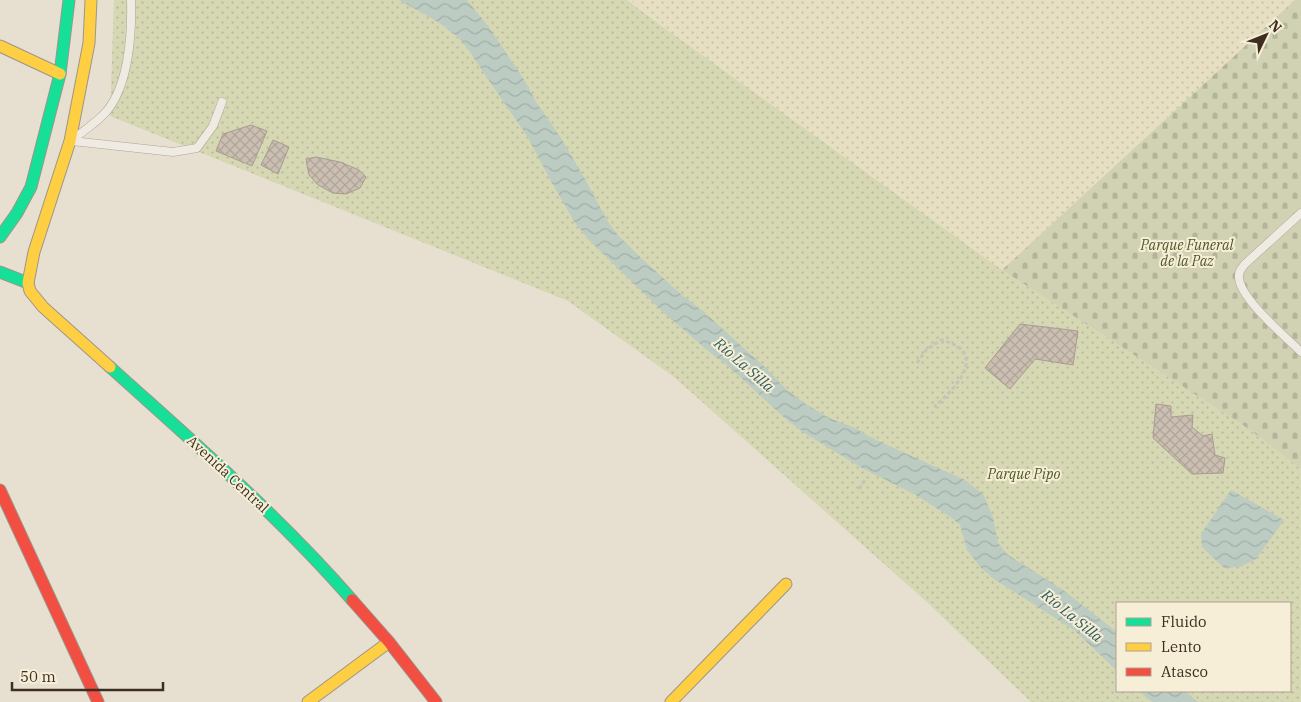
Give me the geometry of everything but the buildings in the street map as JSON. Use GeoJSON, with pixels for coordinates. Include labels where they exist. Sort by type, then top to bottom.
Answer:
{"type":"FeatureCollection","features":[{"type":"Feature","properties":{"kind":"main road"},"geometry":{"type":"LineString","coordinates":[[0,237],[16,217],[31,187],[60,74],[69,0]]}},
{"type":"Feature","properties":{"kind":"main road"},"geometry":{"type":"LineString","coordinates":[[0,272],[28,283],[34,252],[70,141],[89,44],[91,0]]}},
{"type":"Feature","properties":{"kind":"main road"},"geometry":{"type":"LineString","coordinates":[[0,46],[60,74]]}},
{"type":"Feature","properties":{"kind":"main road","name":"Avenida Central"},"geometry":{"type":"LineString","coordinates":[[28,283],[30,290],[43,306],[255,498],[325,569],[389,642],[436,702]]}},
{"type":"Feature","properties":{"kind":"main road"},"geometry":{"type":"LineString","coordinates":[[0,490],[98,702]]}},
{"type":"Feature","properties":{"kind":"main road"},"geometry":{"type":"LineString","coordinates":[[671,702],[786,584]]}},
{"type":"Feature","properties":{"kind":"main road"},"geometry":{"type":"LineString","coordinates":[[308,702],[389,642]]}},
{"type":"Feature","properties":{"kind":"lane"},"geometry":{"type":"LineString","coordinates":[[70,141],[97,121],[106,112],[117,95],[125,69],[130,32],[131,0]]}},
{"type":"Feature","properties":{"kind":"lane"},"geometry":{"type":"LineString","coordinates":[[70,141],[173,152],[197,148],[213,126],[222,102]]}},
{"type":"Feature","properties":{"kind":"lane"},"geometry":{"type":"LineString","coordinates":[[1301,213],[1245,264],[1238,277],[1243,292],[1301,352]]}},
{"type":"Feature","properties":{"kind":"path"},"geometry":{"type":"LineString","coordinates":[[918,363],[926,350],[941,340],[954,343],[965,354],[967,364],[964,376],[934,407]]}},
{"type":"Feature","properties":{"kind":"path"},"geometry":{"type":"LineString","coordinates":[[859,489],[865,480]]}},
{"type":"Feature","properties":{"kind":"shaded area"},"geometry":{"type":"Polygon","coordinates":[[[630,0],[1295,0],[1002,270],[677,39],[630,0]]]}},
{"type":"Feature","properties":{"kind":"green space","name":"Parque Pipo"},"geometry":{"type":"Polygon","coordinates":[[[114,0],[627,0],[1002,270],[1250,430],[1301,469],[1301,702],[1031,702],[928,603],[674,377],[568,301],[110,116],[114,0]]]}},
{"type":"Feature","properties":{"kind":"green space","name":"Parque Funeral de la Paz"},"geometry":{"type":"Polygon","coordinates":[[[1295,0],[1301,0],[1301,469],[1250,430],[1002,270],[1295,0]]]}},
{"type":"Feature","properties":{"kind":"water","name":"Río La Silla"},"geometry":{"type":"Polygon","coordinates":[[[399,0],[467,0],[488,26],[525,81],[536,102],[561,138],[608,222],[618,235],[682,295],[704,312],[766,368],[788,391],[807,405],[829,418],[853,427],[876,440],[965,480],[983,494],[993,517],[998,543],[1008,555],[1063,590],[1116,631],[1116,670],[1074,630],[994,579],[981,568],[967,550],[960,525],[952,518],[916,495],[862,468],[806,434],[788,421],[728,366],[662,311],[589,240],[575,223],[527,136],[469,49],[452,32],[399,0]]]}},
{"type":"Feature","properties":{"kind":"water"},"geometry":{"type":"Polygon","coordinates":[[[1231,490],[1284,520],[1256,559],[1240,567],[1224,568],[1202,547],[1201,534],[1231,490]]]}},
{"type":"Feature","properties":{"kind":"water"},"geometry":{"type":"Polygon","coordinates":[[[1140,692],[1186,692],[1198,702],[1152,702],[1140,692]]]}},
{"type":"Feature","properties":{"kind":"traffic: fast"},"geometry":{"type":"LineString","coordinates":[[0,237],[17,213],[31,187],[60,74],[69,0]]}},
{"type":"Feature","properties":{"kind":"traffic: fast"},"geometry":{"type":"LineString","coordinates":[[0,272],[28,283]]}},
{"type":"Feature","properties":{"kind":"traffic: fast"},"geometry":{"type":"LineString","coordinates":[[110,367],[204,451],[265,509],[295,538],[352,600]]}},
{"type":"Feature","properties":{"kind":"traffic: slow"},"geometry":{"type":"LineString","coordinates":[[91,0],[89,43],[70,141],[34,252],[28,283],[30,291],[43,307],[110,367]]}},
{"type":"Feature","properties":{"kind":"traffic: slow"},"geometry":{"type":"LineString","coordinates":[[0,46],[60,74]]}},
{"type":"Feature","properties":{"kind":"traffic: slow"},"geometry":{"type":"LineString","coordinates":[[671,702],[786,584]]}},
{"type":"Feature","properties":{"kind":"traffic: slow"},"geometry":{"type":"LineString","coordinates":[[308,702],[389,642]]}},
{"type":"Feature","properties":{"kind":"traffic: jam"},"geometry":{"type":"LineString","coordinates":[[0,490],[98,702]]}},
{"type":"Feature","properties":{"kind":"traffic: jam"},"geometry":{"type":"LineString","coordinates":[[352,600],[389,642],[436,702]]}}]}
